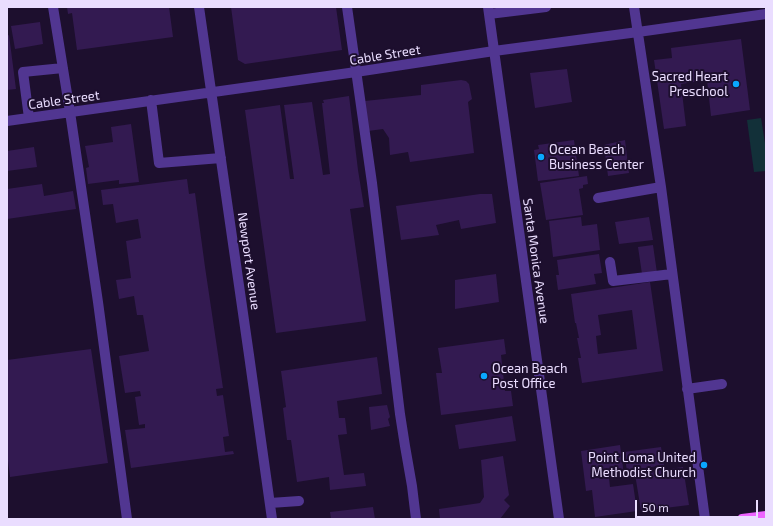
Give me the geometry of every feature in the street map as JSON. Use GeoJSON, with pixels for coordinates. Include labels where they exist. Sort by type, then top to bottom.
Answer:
{"type":"FeatureCollection","features":[{"type":"Feature","properties":{"kind":"main road"},"geometry":{"type":"LineString","coordinates":[[742,519],[766,516]]}},
{"type":"Feature","properties":{"kind":"street"},"geometry":{"type":"LineString","coordinates":[[53,7],[98,302],[127,519]]}},
{"type":"Feature","properties":{"kind":"street","name":"Newport Avenue"},"geometry":{"type":"LineString","coordinates":[[199,7],[272,519]]}},
{"type":"Feature","properties":{"kind":"street"},"geometry":{"type":"LineString","coordinates":[[346,7],[372,183],[400,414],[416,519]]}},
{"type":"Feature","properties":{"kind":"street"},"geometry":{"type":"LineString","coordinates":[[489,11],[546,7]]}},
{"type":"Feature","properties":{"kind":"street"},"geometry":{"type":"LineString","coordinates":[[634,7],[705,519]]}},
{"type":"Feature","properties":{"kind":"street","name":"Santa Monica Avenue"},"geometry":{"type":"LineString","coordinates":[[489,11],[559,519]]}},
{"type":"Feature","properties":{"kind":"street","name":"Cable Street"},"geometry":{"type":"LineString","coordinates":[[7,121],[151,100],[212,93],[494,51],[766,14]]}},
{"type":"Feature","properties":{"kind":"street"},"geometry":{"type":"LineString","coordinates":[[29,118],[23,72],[63,68]]}},
{"type":"Feature","properties":{"kind":"street"},"geometry":{"type":"LineString","coordinates":[[151,100],[159,163],[221,158]]}},
{"type":"Feature","properties":{"kind":"street"},"geometry":{"type":"LineString","coordinates":[[598,198],[660,187]]}},
{"type":"Feature","properties":{"kind":"street"},"geometry":{"type":"LineString","coordinates":[[610,262],[613,281],[672,274]]}},
{"type":"Feature","properties":{"kind":"street"},"geometry":{"type":"LineString","coordinates":[[687,389],[722,384]]}},
{"type":"Feature","properties":{"kind":"street"},"geometry":{"type":"LineString","coordinates":[[270,503],[299,501]]}},
{"type":"Feature","properties":{"kind":"shaded area"},"geometry":{"type":"Polygon","coordinates":[[[761,118],[766,150],[766,171],[754,172],[747,120],[761,118]]]}},
{"type":"Feature","properties":{"kind":"building"},"geometry":{"type":"Polygon","coordinates":[[[67,7],[169,7],[173,37],[77,50],[72,13],[68,14],[67,7]]]}},
{"type":"Feature","properties":{"kind":"building"},"geometry":{"type":"Polygon","coordinates":[[[231,7],[336,7],[342,50],[245,64],[238,60],[231,7]]]}},
{"type":"Feature","properties":{"kind":"building"},"geometry":{"type":"Polygon","coordinates":[[[40,22],[43,44],[15,49],[11,26],[40,22]]]}},
{"type":"Feature","properties":{"kind":"building"},"geometry":{"type":"Polygon","coordinates":[[[9,35],[16,89],[7,90],[7,36],[9,35]]]}},
{"type":"Feature","properties":{"kind":"building"},"geometry":{"type":"Polygon","coordinates":[[[741,39],[750,110],[711,116],[707,80],[681,84],[686,126],[664,129],[654,60],[672,58],[671,48],[741,39]]]}},
{"type":"Feature","properties":{"kind":"building"},"geometry":{"type":"Polygon","coordinates":[[[567,69],[572,102],[535,108],[530,73],[567,69]]]}},
{"type":"Feature","properties":{"kind":"building"},"geometry":{"type":"Polygon","coordinates":[[[461,80],[466,81],[469,84],[472,99],[468,102],[474,153],[410,162],[408,152],[390,155],[389,138],[383,129],[368,131],[365,101],[421,95],[421,85],[461,80]]]}},
{"type":"Feature","properties":{"kind":"building"},"geometry":{"type":"Polygon","coordinates":[[[349,96],[364,207],[350,209],[366,321],[276,333],[245,110],[280,105],[290,179],[294,179],[284,105],[312,102],[323,175],[330,174],[322,103],[324,103],[323,100],[349,96]]]}},
{"type":"Feature","properties":{"kind":"building"},"geometry":{"type":"Polygon","coordinates":[[[131,124],[139,182],[119,184],[119,180],[88,184],[86,168],[89,167],[85,146],[113,142],[111,127],[131,124]]]}},
{"type":"Feature","properties":{"kind":"building"},"geometry":{"type":"Polygon","coordinates":[[[574,140],[579,176],[538,181],[534,150],[539,149],[538,145],[574,140]]]}},
{"type":"Feature","properties":{"kind":"building"},"geometry":{"type":"Polygon","coordinates":[[[625,140],[629,173],[608,176],[604,145],[625,140]]]}},
{"type":"Feature","properties":{"kind":"building"},"geometry":{"type":"Polygon","coordinates":[[[34,147],[37,167],[7,171],[7,151],[34,147]]]}},
{"type":"Feature","properties":{"kind":"building"},"geometry":{"type":"Polygon","coordinates":[[[587,176],[588,184],[583,185],[583,188],[579,189],[583,215],[546,220],[540,183],[587,176]]]}},
{"type":"Feature","properties":{"kind":"building"},"geometry":{"type":"Polygon","coordinates":[[[187,179],[189,194],[195,193],[223,388],[216,389],[217,396],[223,395],[229,436],[223,437],[225,452],[233,451],[234,454],[131,468],[125,430],[145,428],[145,424],[139,425],[135,397],[141,396],[140,391],[125,393],[119,356],[149,351],[143,315],[137,315],[134,296],[119,299],[116,280],[131,278],[126,241],[141,238],[138,219],[116,223],[113,204],[103,205],[101,190],[187,179]]]}},
{"type":"Feature","properties":{"kind":"building"},"geometry":{"type":"Polygon","coordinates":[[[42,184],[44,196],[73,191],[76,209],[7,219],[7,189],[42,184]]]}},
{"type":"Feature","properties":{"kind":"building"},"geometry":{"type":"Polygon","coordinates":[[[480,194],[492,194],[496,223],[461,229],[459,220],[436,225],[439,235],[401,240],[396,206],[480,194]]]}},
{"type":"Feature","properties":{"kind":"building"},"geometry":{"type":"Polygon","coordinates":[[[581,217],[582,226],[597,224],[600,250],[553,257],[549,221],[581,217]]]}},
{"type":"Feature","properties":{"kind":"building"},"geometry":{"type":"Polygon","coordinates":[[[649,217],[653,240],[619,244],[615,222],[649,217]]]}},
{"type":"Feature","properties":{"kind":"building"},"geometry":{"type":"Polygon","coordinates":[[[653,245],[657,273],[642,274],[638,247],[653,245]]]}},
{"type":"Feature","properties":{"kind":"building"},"geometry":{"type":"Polygon","coordinates":[[[599,254],[602,273],[594,274],[596,284],[558,290],[556,275],[559,275],[557,260],[599,254]]]}},
{"type":"Feature","properties":{"kind":"building"},"geometry":{"type":"Polygon","coordinates":[[[496,274],[499,302],[455,309],[455,280],[496,274]]]}},
{"type":"Feature","properties":{"kind":"building"},"geometry":{"type":"Polygon","coordinates":[[[650,282],[663,371],[582,383],[578,358],[581,358],[577,338],[579,338],[575,323],[571,294],[650,282]],[[632,310],[598,315],[601,335],[596,336],[598,354],[637,349],[632,310]]]}},
{"type":"Feature","properties":{"kind":"building"},"geometry":{"type":"Polygon","coordinates":[[[504,339],[506,354],[501,355],[505,391],[511,391],[513,406],[441,415],[436,373],[442,373],[438,348],[504,339]]]}},
{"type":"Feature","properties":{"kind":"building"},"geometry":{"type":"Polygon","coordinates":[[[91,349],[108,463],[10,477],[7,453],[7,360],[91,349]]]}},
{"type":"Feature","properties":{"kind":"building"},"geometry":{"type":"Polygon","coordinates":[[[377,357],[382,394],[337,401],[339,418],[345,418],[347,434],[338,435],[344,475],[364,473],[366,486],[330,490],[329,477],[297,482],[291,440],[287,440],[283,408],[286,407],[281,371],[377,357]]]}},
{"type":"Feature","properties":{"kind":"building"},"geometry":{"type":"Polygon","coordinates":[[[387,405],[390,417],[388,419],[390,426],[371,430],[369,407],[387,405]]]}},
{"type":"Feature","properties":{"kind":"building"},"geometry":{"type":"Polygon","coordinates":[[[512,416],[516,441],[459,449],[455,425],[512,416]]]}},
{"type":"Feature","properties":{"kind":"building"},"geometry":{"type":"Polygon","coordinates":[[[620,445],[624,475],[609,478],[610,487],[633,484],[637,511],[595,517],[592,490],[586,491],[581,451],[620,445]]]}},
{"type":"Feature","properties":{"kind":"building"},"geometry":{"type":"Polygon","coordinates":[[[661,447],[664,465],[627,471],[624,452],[661,447]]]}},
{"type":"Feature","properties":{"kind":"building"},"geometry":{"type":"Polygon","coordinates":[[[503,456],[509,495],[504,500],[510,506],[500,519],[440,519],[439,509],[480,503],[484,497],[481,460],[503,456]]]}},
{"type":"Feature","properties":{"kind":"building"},"geometry":{"type":"Polygon","coordinates":[[[683,467],[689,505],[641,511],[635,474],[683,467]]]}},
{"type":"Feature","properties":{"kind":"building"},"geometry":{"type":"Polygon","coordinates":[[[373,507],[375,519],[331,519],[330,512],[373,507]]]}},
{"type":"Feature","properties":{"kind":"place","name":"Sacred Heart Preschool"},"geometry":{"type":"Point","coordinates":[736,84]}},
{"type":"Feature","properties":{"kind":"place","name":"Ocean Beach Business Center"},"geometry":{"type":"Point","coordinates":[541,157]}},
{"type":"Feature","properties":{"kind":"place","name":"Ocean Beach Post Office"},"geometry":{"type":"Point","coordinates":[484,376]}},
{"type":"Feature","properties":{"kind":"place","name":"Point Loma United Methodist Church"},"geometry":{"type":"Point","coordinates":[704,465]}}]}
